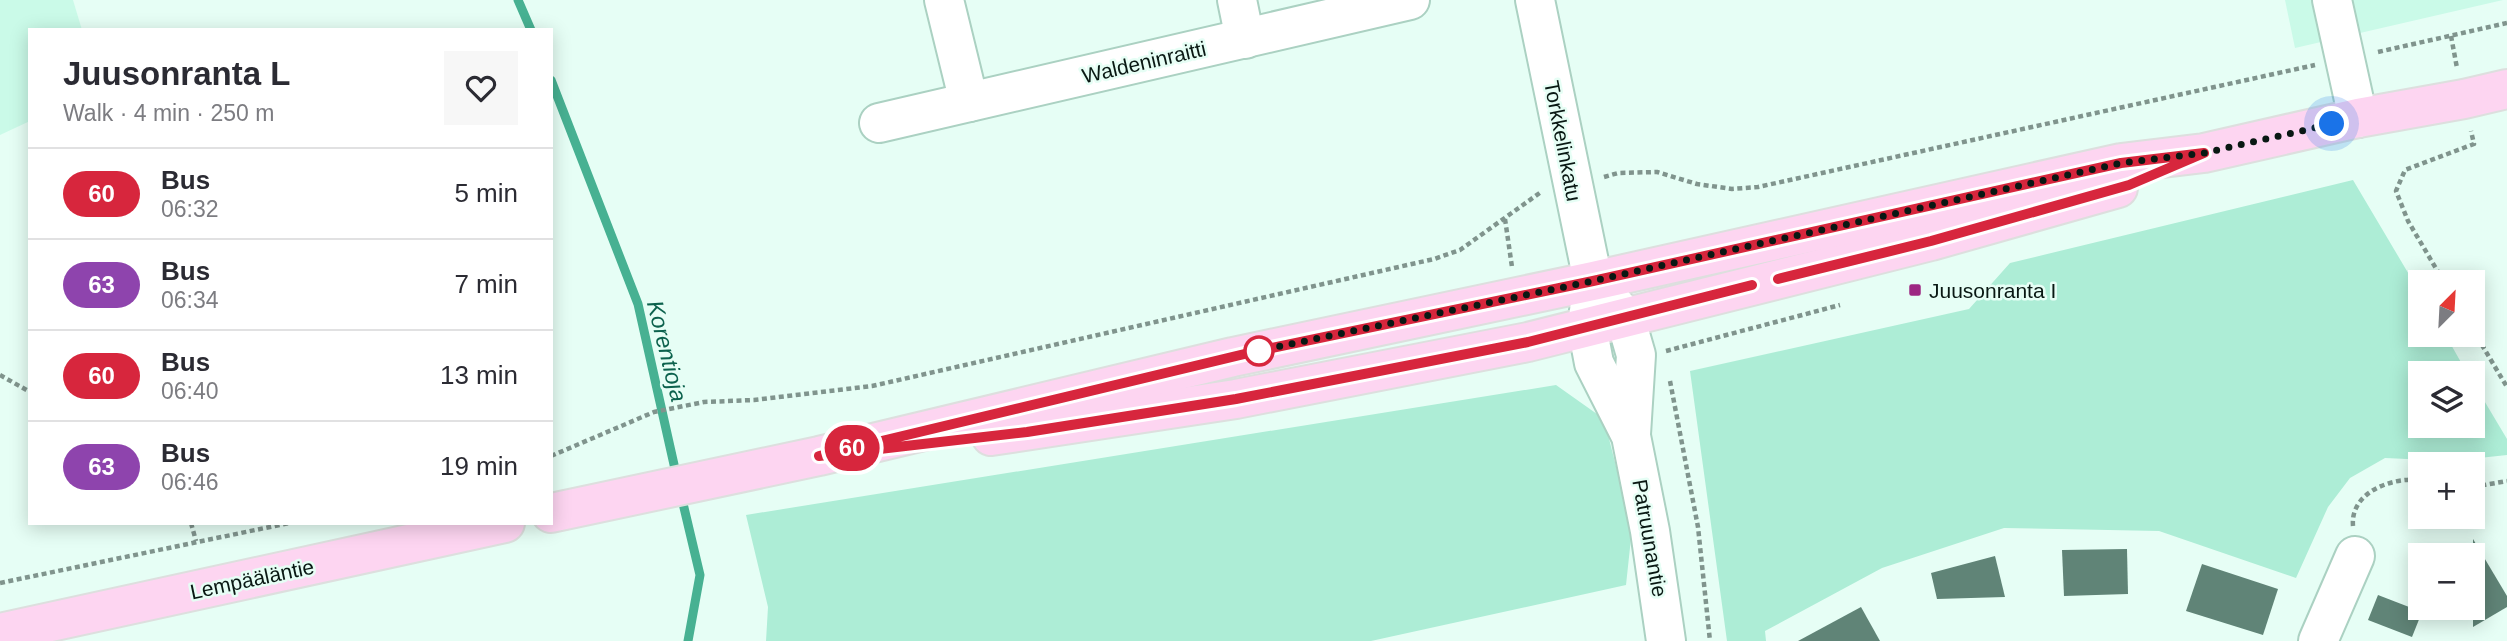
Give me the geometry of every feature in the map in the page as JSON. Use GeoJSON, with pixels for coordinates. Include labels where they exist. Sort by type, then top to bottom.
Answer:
{"type":"FeatureCollection","features":[{"type":"Feature","properties":{"kind":"main road"},"geometry":{"type":"LineString","coordinates":[[553,513],[819,456],[1245,354],[1593,281],[2121,163],[2204,153],[2358,118],[2507,89]]}},
{"type":"Feature","properties":{"kind":"main road"},"geometry":{"type":"LineString","coordinates":[[819,456],[1027,432],[1236,399],[1528,342],[1944,237],[2129,185],[2204,153]]}},
{"type":"Feature","properties":{"kind":"main road","name":"Lempääläntie"},"geometry":{"type":"LineString","coordinates":[[0,633],[496,525]]}},
{"type":"Feature","properties":{"kind":"street"},"geometry":{"type":"LineString","coordinates":[[944,0],[969,102]]}},
{"type":"Feature","properties":{"kind":"street"},"geometry":{"type":"LineString","coordinates":[[1237,0],[1245,38]]}},
{"type":"Feature","properties":{"kind":"street","name":"Waldeninraitti"},"geometry":{"type":"LineString","coordinates":[[878,123],[1410,0]]}},
{"type":"Feature","properties":{"kind":"street","name":"Torkkelinkatu"},"geometry":{"type":"LineString","coordinates":[[1535,0],[1593,281]]}},
{"type":"Feature","properties":{"kind":"street"},"geometry":{"type":"LineString","coordinates":[[2332,0],[2358,118]]}},
{"type":"Feature","properties":{"kind":"street","name":"Patruunantie"},"geometry":{"type":"LineString","coordinates":[[1593,281],[1625,317],[1636,355],[1631,436],[1650,531],[1666,641]]}},
{"type":"Feature","properties":{"kind":"street","name":"Patruunantie"},"geometry":{"type":"LineString","coordinates":[[1593,281],[1587,326],[1594,363],[1631,436]]}},
{"type":"Feature","properties":{"kind":"street"},"geometry":{"type":"LineString","coordinates":[[2319,641],[2355,556]]}},
{"type":"Feature","properties":{"kind":"path"},"geometry":{"type":"LineString","coordinates":[[2437,270],[2408,221],[2396,191],[2405,170],[2474,144],[2451,36]]}},
{"type":"Feature","properties":{"kind":"path"},"geometry":{"type":"LineString","coordinates":[[1662,352],[1840,305]]}},
{"type":"Feature","properties":{"kind":"path"},"geometry":{"type":"LineString","coordinates":[[2483,347],[2507,387]]}},
{"type":"Feature","properties":{"kind":"path"},"geometry":{"type":"LineString","coordinates":[[0,375],[28,391]]}},
{"type":"Feature","properties":{"kind":"path"},"geometry":{"type":"LineString","coordinates":[[553,455],[654,412],[682,406]]}},
{"type":"Feature","properties":{"kind":"path"},"geometry":{"type":"LineString","coordinates":[[2355,556],[2352,515],[2366,494],[2391,481],[2408,481]]}},
{"type":"Feature","properties":{"kind":"path"},"geometry":{"type":"LineString","coordinates":[[2485,485],[2507,481]]}},
{"type":"Feature","properties":{"kind":"path"},"geometry":{"type":"LineString","coordinates":[[192,525],[196,541]]}},
{"type":"Feature","properties":{"kind":"path"},"geometry":{"type":"LineString","coordinates":[[0,583],[279,525]]}},
{"type":"Feature","properties":{"kind":"shaded area"},"geometry":{"type":"Polygon","coordinates":[[[0,0],[73,0],[81,28],[28,28],[28,122],[0,135],[0,0]]]}},
{"type":"Feature","properties":{"kind":"shaded area"},"geometry":{"type":"Polygon","coordinates":[[[2285,0],[2503,0],[2295,48],[2285,0]]]}},
{"type":"Feature","properties":{"kind":"shaded area"},"geometry":{"type":"Polygon","coordinates":[[[2353,180],[2408,273],[2408,347],[2452,347],[2460,361],[2408,361],[2408,438],[2485,438],[2485,402],[2507,439],[2507,455],[2485,457],[2485,452],[2408,452],[2408,459],[2385,458],[2350,478],[2328,507],[2296,578],[2159,531],[2004,528],[1882,568],[1765,631],[1766,641],[1727,641],[1690,371],[1969,309],[2010,263],[2353,180]]]}},
{"type":"Feature","properties":{"kind":"shaded area"},"geometry":{"type":"Polygon","coordinates":[[[1556,385],[1604,419],[1632,529],[1626,585],[1371,641],[766,641],[768,607],[746,515],[1556,385]]]}},
{"type":"Feature","properties":{"kind":"building"},"geometry":{"type":"Polygon","coordinates":[[[2127,549],[2128,594],[2064,596],[2062,550],[2127,549]]]}},
{"type":"Feature","properties":{"kind":"building"},"geometry":{"type":"Polygon","coordinates":[[[1995,556],[2005,597],[1937,599],[1931,573],[1995,556]]]}},
{"type":"Feature","properties":{"kind":"building"},"geometry":{"type":"Polygon","coordinates":[[[2485,559],[2507,596],[2507,607],[2485,620],[2485,559]]]}},
{"type":"Feature","properties":{"kind":"building"},"geometry":{"type":"Polygon","coordinates":[[[2202,564],[2278,589],[2263,635],[2186,611],[2202,564]]]}},
{"type":"Feature","properties":{"kind":"building"},"geometry":{"type":"Polygon","coordinates":[[[2378,595],[2408,607],[2408,620],[2419,620],[2412,637],[2368,620],[2378,595]]]}},
{"type":"Feature","properties":{"kind":"building"},"geometry":{"type":"Polygon","coordinates":[[[1861,607],[1880,641],[1798,641],[1861,607]]]}},
{"type":"Feature","properties":{"kind":"building"},"geometry":{"type":"Polygon","coordinates":[[[2473,620],[2485,620],[2473,627],[2473,620]]]}},
{"type":"Feature","properties":{"kind":"waterway","name":"Korentioja"},"geometry":{"type":"LineString","coordinates":[[518,0],[530,28]]}},
{"type":"Feature","properties":{"kind":"waterway","name":"Korentioja"},"geometry":{"type":"LineString","coordinates":[[553,85],[638,304],[677,478]]}},
{"type":"Feature","properties":{"kind":"waterway","name":"Korentioja"},"geometry":{"type":"LineString","coordinates":[[681,495],[700,575],[688,641]]}},
{"type":"Feature","properties":{"kind":"bus line","name":"60"},"geometry":{"type":"LineString","coordinates":[[1752,285],[1528,342],[1236,399],[1027,432],[819,456],[1257,351],[1593,281],[2121,163],[2204,153],[2129,185],[1931,241],[1778,279]]}},
{"type":"Feature","properties":{"kind":"place","name":"Juusonranta I"},"geometry":{"type":"Point","coordinates":[1915,290]}},
{"type":"Feature","properties":{"kind":"route"},"geometry":{"type":"LineString","coordinates":[[1259,351],[1593,281],[2121,163],[2204,153],[2332,124]]}}]}
